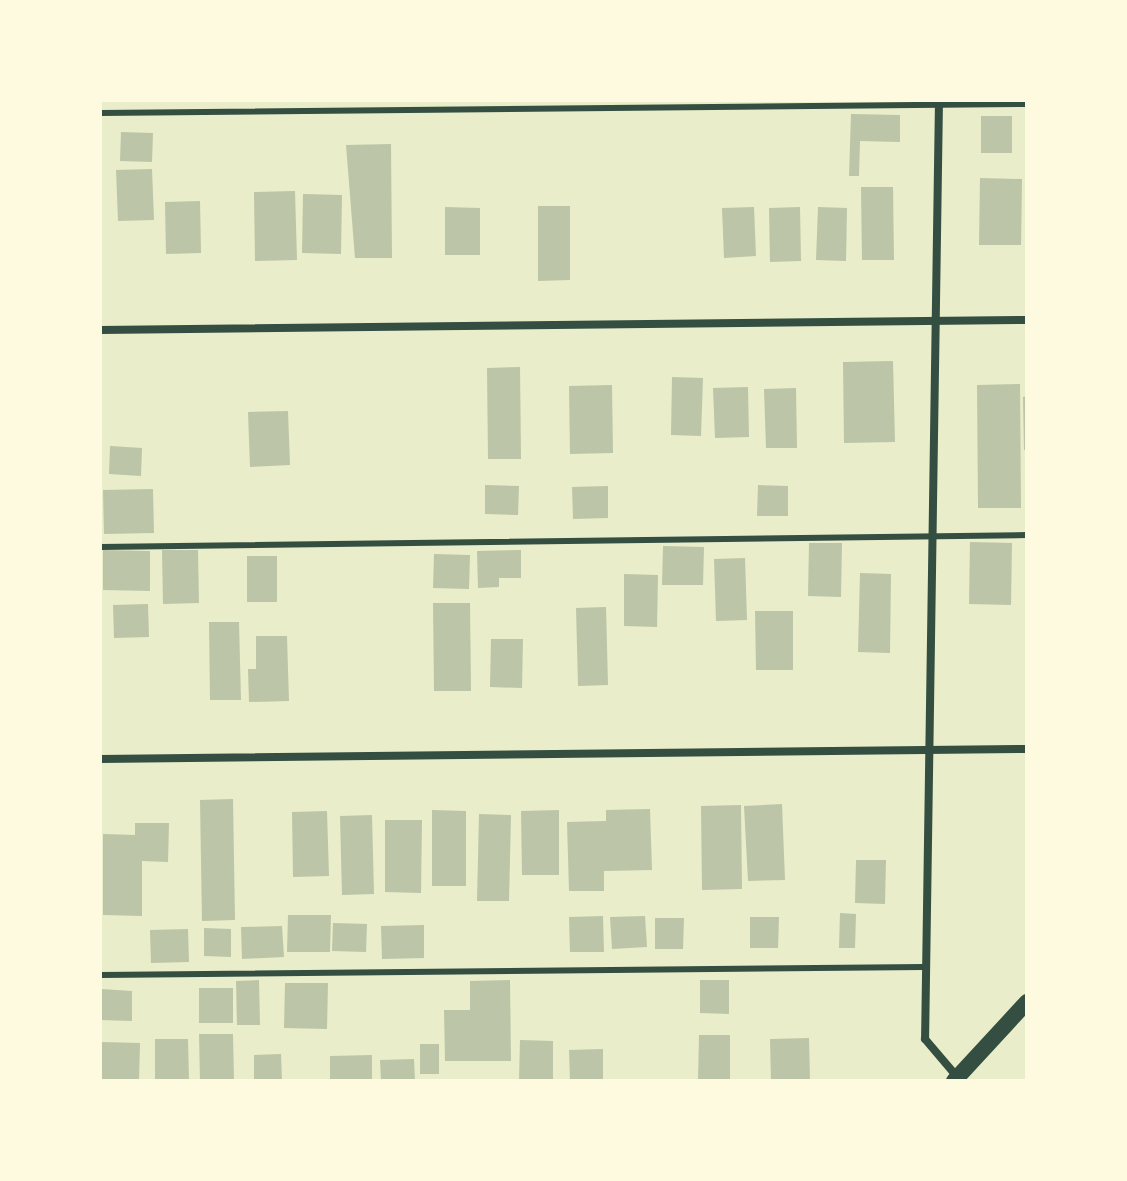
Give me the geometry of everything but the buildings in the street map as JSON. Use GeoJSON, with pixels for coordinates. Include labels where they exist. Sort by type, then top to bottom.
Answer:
{"type":"FeatureCollection","features":[{"type":"Feature","properties":{"kind":"main road"},"geometry":{"type":"LineString","coordinates":[[958,1080],[1027,1002]]}},
{"type":"Feature","properties":{"kind":"street"},"geometry":{"type":"LineString","coordinates":[[939,102],[925,1039],[958,1080]]}},
{"type":"Feature","properties":{"kind":"street"},"geometry":{"type":"LineString","coordinates":[[100,330],[1027,320]]}},
{"type":"Feature","properties":{"kind":"street"},"geometry":{"type":"LineString","coordinates":[[100,759],[1027,749]]}},
{"type":"Feature","properties":{"kind":"lane"},"geometry":{"type":"LineString","coordinates":[[100,113],[939,102],[1027,104]]}},
{"type":"Feature","properties":{"kind":"lane"},"geometry":{"type":"LineString","coordinates":[[100,547],[1027,535]]}},
{"type":"Feature","properties":{"kind":"lane"},"geometry":{"type":"LineString","coordinates":[[100,975],[924,967]]}}]}
